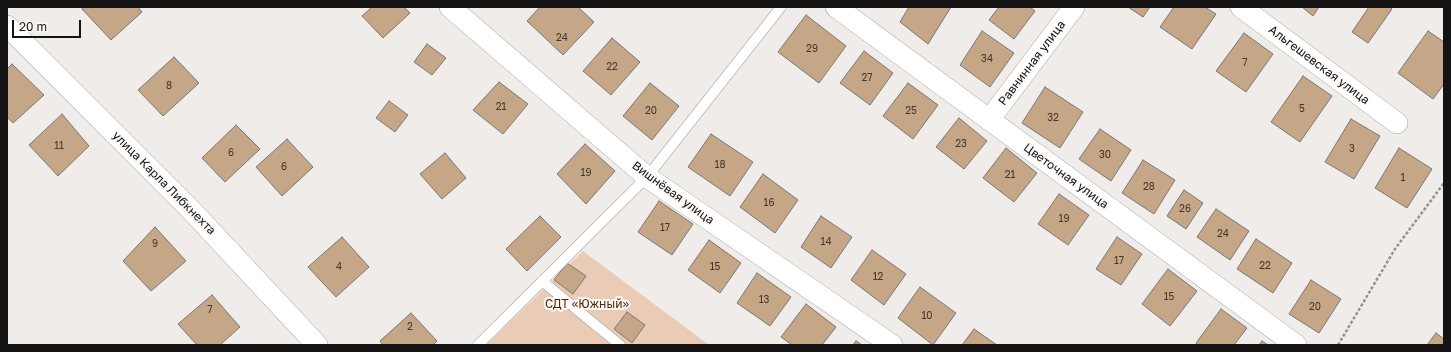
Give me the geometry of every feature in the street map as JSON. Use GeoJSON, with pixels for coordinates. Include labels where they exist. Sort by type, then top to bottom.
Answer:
{"type":"FeatureCollection","features":[{"type":"Feature","properties":{"kind":"street","name":"Вишнёвая улица"},"geometry":{"type":"LineString","coordinates":[[450,7],[647,177],[892,345]]}},
{"type":"Feature","properties":{"kind":"street","name":"Цветочная улица"},"geometry":{"type":"LineString","coordinates":[[836,7],[1296,345]]}},
{"type":"Feature","properties":{"kind":"street","name":"Равнинная улица"},"geometry":{"type":"LineString","coordinates":[[990,120],[1074,7]]}},
{"type":"Feature","properties":{"kind":"street","name":"Альгешевская улица"},"geometry":{"type":"LineString","coordinates":[[1241,7],[1397,124]]}},
{"type":"Feature","properties":{"kind":"street","name":"улица Карла Либкнехта"},"geometry":{"type":"LineString","coordinates":[[7,26],[192,210],[317,345]]}},
{"type":"Feature","properties":{"kind":"lane"},"geometry":{"type":"LineString","coordinates":[[478,345],[647,177],[781,7]]}},
{"type":"Feature","properties":{"kind":"lane"},"geometry":{"type":"LineString","coordinates":[[542,281],[620,345]]}},
{"type":"Feature","properties":{"kind":"path"},"geometry":{"type":"LineString","coordinates":[[1338,345],[1395,249],[1444,183]]}},
{"type":"Feature","properties":{"kind":"green space","name":"СДТ «Южный»"},"geometry":{"type":"Polygon","coordinates":[[[583,251],[709,345],[486,345],[583,251]]]}},
{"type":"Feature","properties":{"kind":"building"},"geometry":{"type":"Polygon","coordinates":[[[83,7],[138,7],[142,12],[111,40],[82,9],[83,7]]]}},
{"type":"Feature","properties":{"kind":"building"},"geometry":{"type":"Polygon","coordinates":[[[372,7],[404,7],[410,13],[383,38],[362,16],[372,7]]]}},
{"type":"Feature","properties":{"kind":"building"},"geometry":{"type":"Polygon","coordinates":[[[540,7],[578,7],[594,22],[563,55],[527,21],[540,7]]]}},
{"type":"Feature","properties":{"kind":"building"},"geometry":{"type":"Polygon","coordinates":[[[909,7],[951,7],[928,44],[900,22],[909,7]]]}},
{"type":"Feature","properties":{"kind":"building"},"geometry":{"type":"Polygon","coordinates":[[[999,7],[1030,7],[1035,11],[1014,39],[989,20],[999,7]]]}},
{"type":"Feature","properties":{"kind":"building"},"geometry":{"type":"Polygon","coordinates":[[[1128,7],[1150,7],[1143,17],[1128,7]]]}},
{"type":"Feature","properties":{"kind":"building"},"geometry":{"type":"Polygon","coordinates":[[[1174,7],[1205,7],[1216,14],[1192,49],[1160,27],[1174,7]]]}},
{"type":"Feature","properties":{"kind":"building"},"geometry":{"type":"Polygon","coordinates":[[[1302,7],[1319,7],[1313,16],[1302,7]]]}},
{"type":"Feature","properties":{"kind":"building"},"geometry":{"type":"Polygon","coordinates":[[[1369,7],[1390,7],[1392,9],[1368,43],[1352,32],[1369,7]]]}},
{"type":"Feature","properties":{"kind":"building"},"geometry":{"type":"Polygon","coordinates":[[[806,15],[846,46],[819,83],[778,52],[806,15]]]}},
{"type":"Feature","properties":{"kind":"building"},"geometry":{"type":"Polygon","coordinates":[[[982,31],[1014,53],[990,87],[960,65],[982,31]]]}},
{"type":"Feature","properties":{"kind":"building"},"geometry":{"type":"Polygon","coordinates":[[[1428,31],[1444,42],[1444,84],[1433,99],[1398,73],[1428,31]]]}},
{"type":"Feature","properties":{"kind":"building"},"geometry":{"type":"Polygon","coordinates":[[[1244,33],[1273,54],[1246,92],[1216,71],[1244,33]]]}},
{"type":"Feature","properties":{"kind":"building"},"geometry":{"type":"Polygon","coordinates":[[[612,38],[640,62],[611,95],[583,71],[612,38]]]}},
{"type":"Feature","properties":{"kind":"building"},"geometry":{"type":"Polygon","coordinates":[[[427,44],[446,58],[432,75],[414,62],[427,44]]]}},
{"type":"Feature","properties":{"kind":"building"},"geometry":{"type":"Polygon","coordinates":[[[864,51],[893,73],[870,105],[840,83],[864,51]]]}},
{"type":"Feature","properties":{"kind":"building"},"geometry":{"type":"Polygon","coordinates":[[[174,57],[199,83],[163,116],[138,90],[174,57]]]}},
{"type":"Feature","properties":{"kind":"building"},"geometry":{"type":"Polygon","coordinates":[[[12,64],[44,95],[13,123],[7,117],[7,69],[12,64]]]}},
{"type":"Feature","properties":{"kind":"building"},"geometry":{"type":"Polygon","coordinates":[[[1303,76],[1332,96],[1300,142],[1271,122],[1303,76]]]}},
{"type":"Feature","properties":{"kind":"building"},"geometry":{"type":"Polygon","coordinates":[[[499,82],[528,104],[503,134],[473,110],[499,82]]]}},
{"type":"Feature","properties":{"kind":"building"},"geometry":{"type":"Polygon","coordinates":[[[650,83],[679,106],[652,140],[623,116],[650,83]]]}},
{"type":"Feature","properties":{"kind":"building"},"geometry":{"type":"Polygon","coordinates":[[[908,83],[938,105],[913,139],[883,116],[908,83]]]}},
{"type":"Feature","properties":{"kind":"building"},"geometry":{"type":"Polygon","coordinates":[[[1045,87],[1083,112],[1060,148],[1022,123],[1045,87]]]}},
{"type":"Feature","properties":{"kind":"building"},"geometry":{"type":"Polygon","coordinates":[[[389,101],[408,115],[395,132],[376,118],[389,101]]]}},
{"type":"Feature","properties":{"kind":"building"},"geometry":{"type":"Polygon","coordinates":[[[62,114],[89,146],[58,176],[29,145],[62,114]]]}},
{"type":"Feature","properties":{"kind":"building"},"geometry":{"type":"Polygon","coordinates":[[[959,118],[987,141],[964,169],[936,147],[959,118]]]}},
{"type":"Feature","properties":{"kind":"building"},"geometry":{"type":"Polygon","coordinates":[[[1351,119],[1380,136],[1354,179],[1325,162],[1351,119]]]}},
{"type":"Feature","properties":{"kind":"building"},"geometry":{"type":"Polygon","coordinates":[[[236,125],[260,149],[225,182],[202,158],[236,125]]]}},
{"type":"Feature","properties":{"kind":"building"},"geometry":{"type":"Polygon","coordinates":[[[1100,129],[1131,150],[1111,181],[1079,159],[1100,129]]]}},
{"type":"Feature","properties":{"kind":"building"},"geometry":{"type":"Polygon","coordinates":[[[711,134],[753,162],[730,196],[688,167],[711,134]]]}},
{"type":"Feature","properties":{"kind":"building"},"geometry":{"type":"Polygon","coordinates":[[[287,139],[313,167],[282,196],[256,167],[287,139]]]}},
{"type":"Feature","properties":{"kind":"building"},"geometry":{"type":"Polygon","coordinates":[[[585,144],[615,171],[586,204],[557,174],[585,144]]]}},
{"type":"Feature","properties":{"kind":"building"},"geometry":{"type":"Polygon","coordinates":[[[1006,148],[1037,173],[1014,202],[983,178],[1006,148]]]}},
{"type":"Feature","properties":{"kind":"building"},"geometry":{"type":"Polygon","coordinates":[[[1399,148],[1432,169],[1407,208],[1375,188],[1399,148]]]}},
{"type":"Feature","properties":{"kind":"building"},"geometry":{"type":"Polygon","coordinates":[[[445,153],[466,178],[442,199],[420,174],[445,153]]]}},
{"type":"Feature","properties":{"kind":"building"},"geometry":{"type":"Polygon","coordinates":[[[1143,160],[1175,180],[1154,214],[1122,193],[1143,160]]]}},
{"type":"Feature","properties":{"kind":"building"},"geometry":{"type":"Polygon","coordinates":[[[763,174],[798,200],[775,233],[740,207],[763,174]]]}},
{"type":"Feature","properties":{"kind":"building"},"geometry":{"type":"Polygon","coordinates":[[[1184,190],[1203,203],[1186,229],[1167,216],[1184,190]]]}},
{"type":"Feature","properties":{"kind":"building"},"geometry":{"type":"Polygon","coordinates":[[[1059,194],[1089,215],[1068,245],[1038,224],[1059,194]]]}},
{"type":"Feature","properties":{"kind":"building"},"geometry":{"type":"Polygon","coordinates":[[[659,201],[693,224],[672,255],[638,232],[659,201]]]}},
{"type":"Feature","properties":{"kind":"building"},"geometry":{"type":"Polygon","coordinates":[[[1216,209],[1249,231],[1230,260],[1197,237],[1216,209]]]}},
{"type":"Feature","properties":{"kind":"building"},"geometry":{"type":"Polygon","coordinates":[[[540,216],[561,237],[527,271],[506,249],[540,216]]]}},
{"type":"Feature","properties":{"kind":"building"},"geometry":{"type":"Polygon","coordinates":[[[821,216],[852,237],[831,268],[801,247],[821,216]]]}},
{"type":"Feature","properties":{"kind":"building"},"geometry":{"type":"Polygon","coordinates":[[[155,227],[186,261],[151,291],[123,261],[155,227]]]}},
{"type":"Feature","properties":{"kind":"building"},"geometry":{"type":"Polygon","coordinates":[[[342,237],[369,267],[336,297],[308,267],[342,237]]]}},
{"type":"Feature","properties":{"kind":"building"},"geometry":{"type":"Polygon","coordinates":[[[1117,237],[1142,254],[1121,285],[1096,269],[1117,237]]]}},
{"type":"Feature","properties":{"kind":"building"},"geometry":{"type":"Polygon","coordinates":[[[1256,239],[1292,263],[1273,293],[1237,269],[1256,239]]]}},
{"type":"Feature","properties":{"kind":"building"},"geometry":{"type":"Polygon","coordinates":[[[709,240],[741,263],[720,293],[688,270],[709,240]]]}},
{"type":"Feature","properties":{"kind":"building"},"geometry":{"type":"Polygon","coordinates":[[[872,250],[906,274],[884,305],[851,280],[872,250]]]}},
{"type":"Feature","properties":{"kind":"building"},"geometry":{"type":"Polygon","coordinates":[[[567,263],[586,276],[573,294],[554,280],[567,263]]]}},
{"type":"Feature","properties":{"kind":"building"},"geometry":{"type":"Polygon","coordinates":[[[1168,269],[1197,291],[1170,326],[1142,304],[1168,269]]]}},
{"type":"Feature","properties":{"kind":"building"},"geometry":{"type":"Polygon","coordinates":[[[757,273],[791,297],[770,326],[737,303],[757,273]]]}},
{"type":"Feature","properties":{"kind":"building"},"geometry":{"type":"Polygon","coordinates":[[[1311,280],[1341,299],[1319,333],[1289,314],[1311,280]]]}},
{"type":"Feature","properties":{"kind":"building"},"geometry":{"type":"Polygon","coordinates":[[[920,287],[956,313],[933,345],[898,318],[920,287]]]}},
{"type":"Feature","properties":{"kind":"building"},"geometry":{"type":"Polygon","coordinates":[[[212,295],[240,327],[220,345],[197,345],[178,324],[212,295]]]}},
{"type":"Feature","properties":{"kind":"building"},"geometry":{"type":"Polygon","coordinates":[[[806,304],[836,327],[822,345],[792,345],[781,337],[806,304]]]}},
{"type":"Feature","properties":{"kind":"building"},"geometry":{"type":"Polygon","coordinates":[[[1221,309],[1247,328],[1234,345],[1198,345],[1196,343],[1221,309]]]}},
{"type":"Feature","properties":{"kind":"building"},"geometry":{"type":"Polygon","coordinates":[[[627,312],[645,325],[632,343],[614,329],[627,312]]]}},
{"type":"Feature","properties":{"kind":"building"},"geometry":{"type":"Polygon","coordinates":[[[411,313],[437,341],[433,345],[383,345],[380,341],[411,313]]]}},
{"type":"Feature","properties":{"kind":"building"},"geometry":{"type":"Polygon","coordinates":[[[974,329],[997,345],[962,345],[974,329]]]}},
{"type":"Feature","properties":{"kind":"building"},"geometry":{"type":"Polygon","coordinates":[[[1436,333],[1444,339],[1444,345],[1427,345],[1436,333]]]}},
{"type":"Feature","properties":{"kind":"building"},"geometry":{"type":"Polygon","coordinates":[[[856,341],[862,345],[853,345],[856,341]]]}},
{"type":"Feature","properties":{"kind":"building"},"geometry":{"type":"Polygon","coordinates":[[[1262,341],[1268,345],[1259,345],[1262,341]]]}}]}
